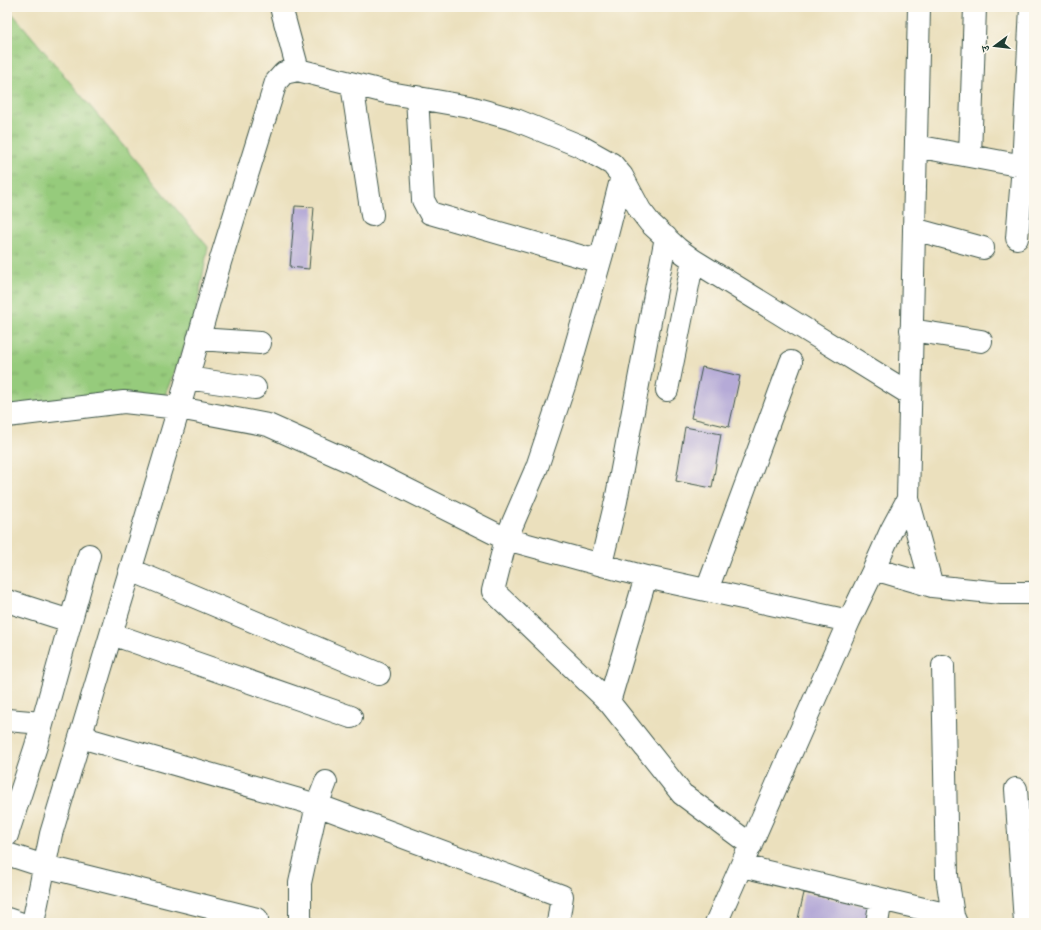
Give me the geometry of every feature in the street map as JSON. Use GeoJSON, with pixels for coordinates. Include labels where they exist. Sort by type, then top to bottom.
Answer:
{"type":"FeatureCollection","features":[{"type":"Feature","properties":{"kind":"street"},"geometry":{"type":"LineString","coordinates":[[281,7],[298,70]]}},
{"type":"Feature","properties":{"kind":"street"},"geometry":{"type":"LineString","coordinates":[[919,7],[908,499],[932,586]]}},
{"type":"Feature","properties":{"kind":"street"},"geometry":{"type":"LineString","coordinates":[[970,156],[975,7]]}},
{"type":"Feature","properties":{"kind":"street"},"geometry":{"type":"LineString","coordinates":[[1017,238],[1028,167],[1031,7]]}},
{"type":"Feature","properties":{"kind":"street"},"geometry":{"type":"LineString","coordinates":[[33,923],[50,834],[112,634],[179,408],[220,262],[276,82],[284,73],[298,70],[352,85],[470,107],[516,120],[550,132],[580,146],[612,164],[622,176],[640,210],[650,223],[693,260],[910,394]]}},
{"type":"Feature","properties":{"kind":"street"},"geometry":{"type":"LineString","coordinates":[[352,85],[372,215]]}},
{"type":"Feature","properties":{"kind":"street"},"geometry":{"type":"LineString","coordinates":[[417,97],[423,200],[430,213],[590,258],[602,254]]}},
{"type":"Feature","properties":{"kind":"street"},"geometry":{"type":"LineString","coordinates":[[916,146],[1028,167]]}},
{"type":"Feature","properties":{"kind":"street"},"geometry":{"type":"LineString","coordinates":[[622,176],[602,254],[566,380],[537,467],[506,539],[493,591],[609,702],[682,794],[751,845]]}},
{"type":"Feature","properties":{"kind":"street"},"geometry":{"type":"LineString","coordinates":[[914,229],[983,248]]}},
{"type":"Feature","properties":{"kind":"street"},"geometry":{"type":"LineString","coordinates":[[601,564],[616,501],[666,237]]}},
{"type":"Feature","properties":{"kind":"street"},"geometry":{"type":"LineString","coordinates":[[667,390],[693,260]]}},
{"type":"Feature","properties":{"kind":"street"},"geometry":{"type":"LineString","coordinates":[[912,330],[982,341]]}},
{"type":"Feature","properties":{"kind":"street"},"geometry":{"type":"LineString","coordinates":[[198,339],[260,342]]}},
{"type":"Feature","properties":{"kind":"street"},"geometry":{"type":"LineString","coordinates":[[707,590],[791,362]]}},
{"type":"Feature","properties":{"kind":"street"},"geometry":{"type":"LineString","coordinates":[[187,378],[255,388]]}},
{"type":"Feature","properties":{"kind":"street"},"geometry":{"type":"LineString","coordinates":[[7,416],[124,402],[179,408],[268,425],[360,466],[506,539],[646,576],[849,622]]}},
{"type":"Feature","properties":{"kind":"street"},"geometry":{"type":"LineString","coordinates":[[716,923],[849,622],[891,531],[908,499]]}},
{"type":"Feature","properties":{"kind":"street"},"geometry":{"type":"LineString","coordinates":[[7,835],[11,808],[36,746],[89,555]]}},
{"type":"Feature","properties":{"kind":"street"},"geometry":{"type":"LineString","coordinates":[[874,569],[932,586],[1001,593],[1034,593]]}},
{"type":"Feature","properties":{"kind":"street"},"geometry":{"type":"LineString","coordinates":[[131,570],[379,674]]}},
{"type":"Feature","properties":{"kind":"street"},"geometry":{"type":"LineString","coordinates":[[609,702],[646,576]]}},
{"type":"Feature","properties":{"kind":"street"},"geometry":{"type":"LineString","coordinates":[[7,602],[70,621]]}},
{"type":"Feature","properties":{"kind":"street"},"geometry":{"type":"LineString","coordinates":[[112,634],[351,717]]}},
{"type":"Feature","properties":{"kind":"street"},"geometry":{"type":"LineString","coordinates":[[742,866],[881,899],[954,920],[947,876],[943,666]]}},
{"type":"Feature","properties":{"kind":"street"},"geometry":{"type":"LineString","coordinates":[[7,720],[42,723]]}},
{"type":"Feature","properties":{"kind":"street"},"geometry":{"type":"LineString","coordinates":[[82,732],[91,740],[317,805],[562,896],[558,923]]}},
{"type":"Feature","properties":{"kind":"street"},"geometry":{"type":"LineString","coordinates":[[300,923],[300,883],[317,805],[326,782]]}},
{"type":"Feature","properties":{"kind":"street"},"geometry":{"type":"LineString","coordinates":[[1016,789],[1025,923]]}},
{"type":"Feature","properties":{"kind":"street"},"geometry":{"type":"LineString","coordinates":[[7,854],[44,866],[257,919]]}},
{"type":"Feature","properties":{"kind":"street"},"geometry":{"type":"LineString","coordinates":[[877,923],[881,899]]}},
{"type":"Feature","properties":{"kind":"street"},"geometry":{"type":"LineString","coordinates":[[7,919],[18,923]]}},
{"type":"Feature","properties":{"kind":"green space"},"geometry":{"type":"Polygon","coordinates":[[[7,7],[208,247],[194,323],[157,415],[7,407],[7,7]]]}},
{"type":"Feature","properties":{"kind":"building"},"geometry":{"type":"Polygon","coordinates":[[[295,206],[314,207],[309,269],[290,267],[295,206]]]}},
{"type":"Feature","properties":{"kind":"building"},"geometry":{"type":"Polygon","coordinates":[[[702,367],[740,376],[729,427],[691,418],[702,367]]]}},
{"type":"Feature","properties":{"kind":"building"},"geometry":{"type":"Polygon","coordinates":[[[685,427],[721,434],[712,488],[676,481],[685,427]]]}},
{"type":"Feature","properties":{"kind":"building"},"geometry":{"type":"Polygon","coordinates":[[[804,893],[869,907],[866,923],[797,923],[804,893]]]}}]}
